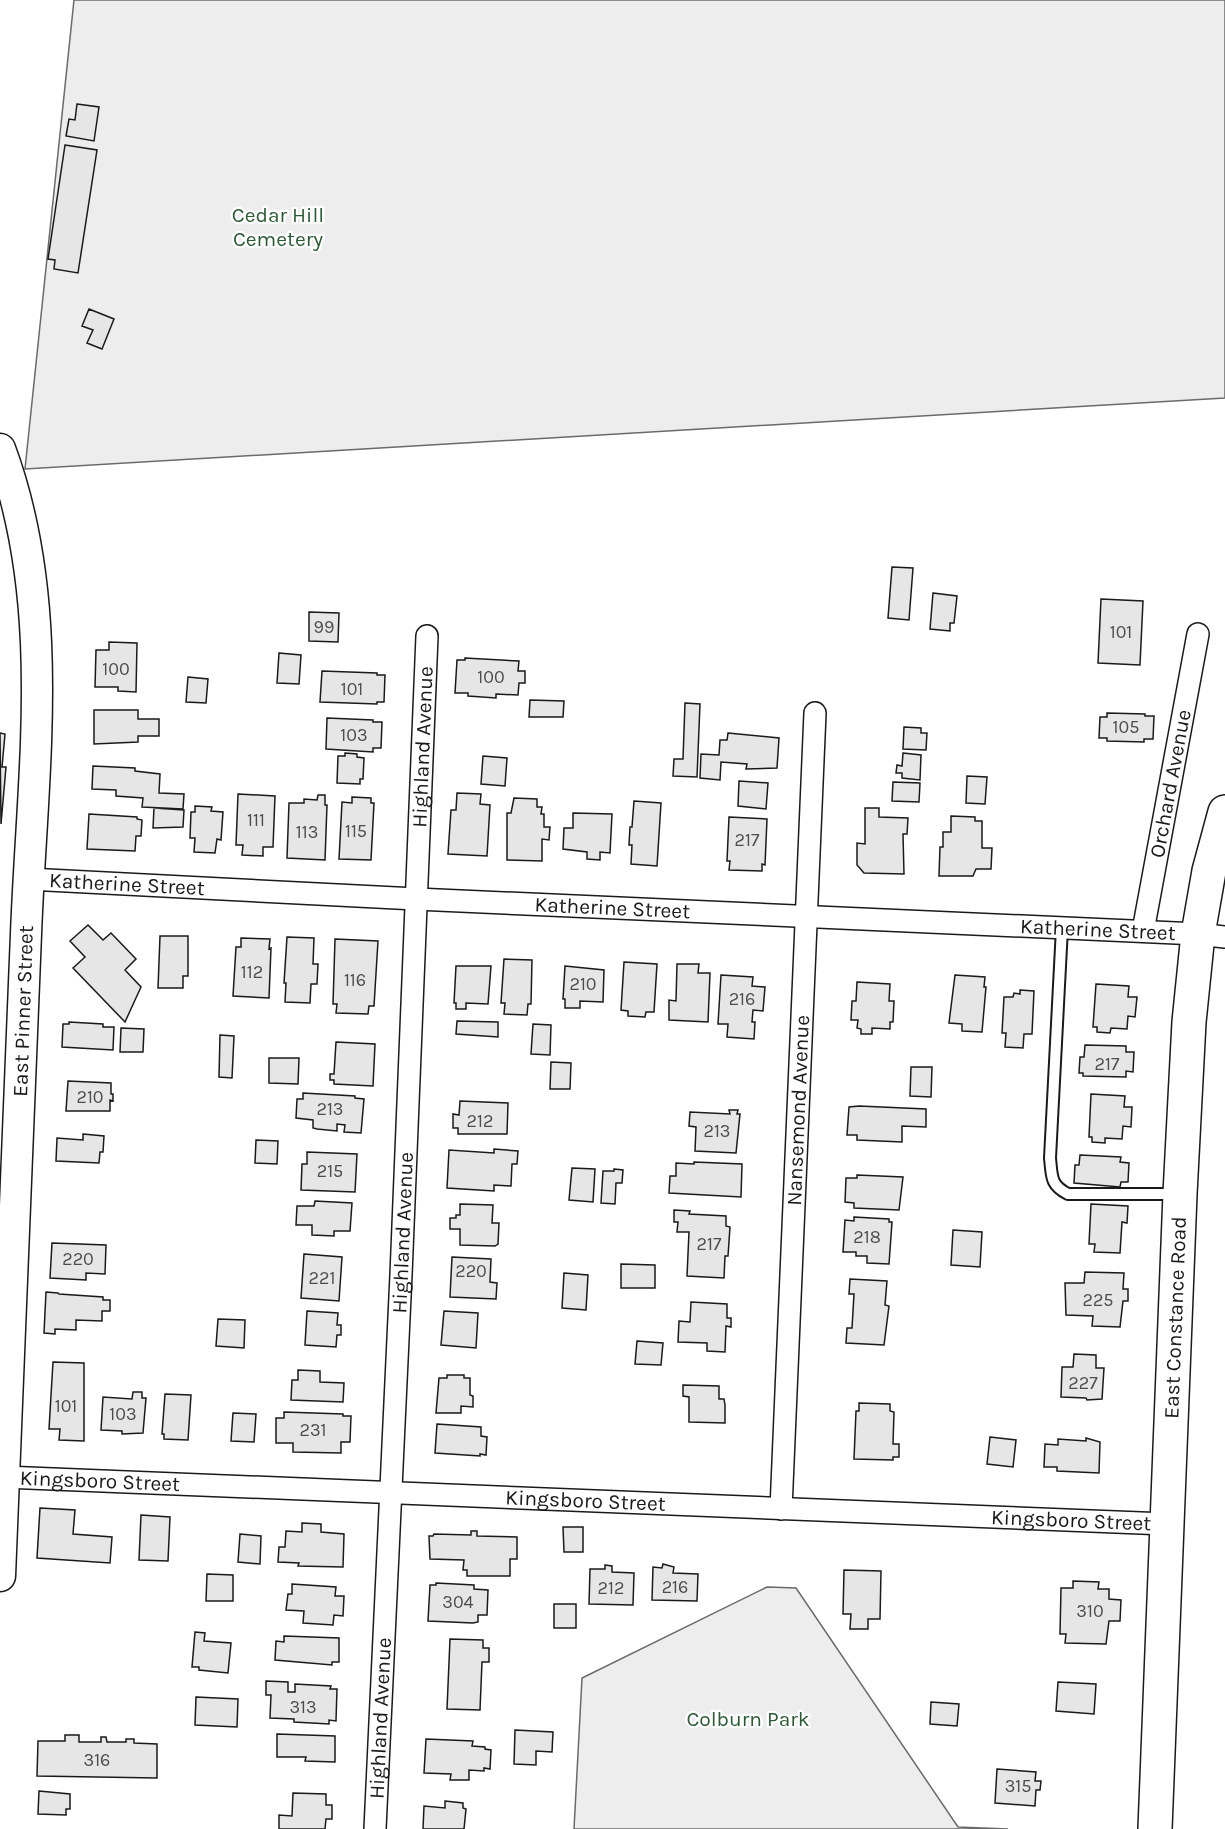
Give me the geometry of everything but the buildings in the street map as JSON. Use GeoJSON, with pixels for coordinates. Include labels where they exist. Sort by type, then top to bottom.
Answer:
{"type":"FeatureCollection","features":[{"type":"Feature","properties":{"kind":"main road","name":"East Pinner Street"},"geometry":{"type":"LineString","coordinates":[[0,449],[27,547],[37,630],[35,741],[0,1576]]}},
{"type":"Feature","properties":{"kind":"main road","name":"East Constance Road"},"geometry":{"type":"LineString","coordinates":[[1155,1829],[1166,1524],[1189,1022],[1212,935],[1209,871],[1225,812]]}},
{"type":"Feature","properties":{"kind":"street","name":"Orchard Avenue"},"geometry":{"type":"LineString","coordinates":[[1143,931],[1198,634]]}},
{"type":"Feature","properties":{"kind":"street","name":"Highland Avenue"},"geometry":{"type":"LineString","coordinates":[[375,1829],[427,636]]}},
{"type":"Feature","properties":{"kind":"street","name":"Nansemond Avenue"},"geometry":{"type":"LineString","coordinates":[[781,1509],[814,713]]}},
{"type":"Feature","properties":{"kind":"street","name":"Katherine Street"},"geometry":{"type":"LineString","coordinates":[[28,879],[1212,935]]}},
{"type":"Feature","properties":{"kind":"street","name":"Kingsboro Street"},"geometry":{"type":"LineString","coordinates":[[4,1477],[1166,1524]]}},
{"type":"Feature","properties":{"kind":"lane"},"geometry":{"type":"LineString","coordinates":[[1062,928],[1050,1158],[1052,1180],[1058,1189],[1068,1194],[1180,1194]]}},
{"type":"Feature","properties":{"kind":"shaded area","name":"Cedar Hill Cemetery"},"geometry":{"type":"Polygon","coordinates":[[[74,0],[1225,0],[1225,398],[25,469],[74,0]]]}},
{"type":"Feature","properties":{"kind":"shaded area","name":"Colburn Park"},"geometry":{"type":"Polygon","coordinates":[[[767,1587],[796,1588],[958,1827],[1008,1829],[574,1829],[582,1678],[767,1587]]]}}]}
